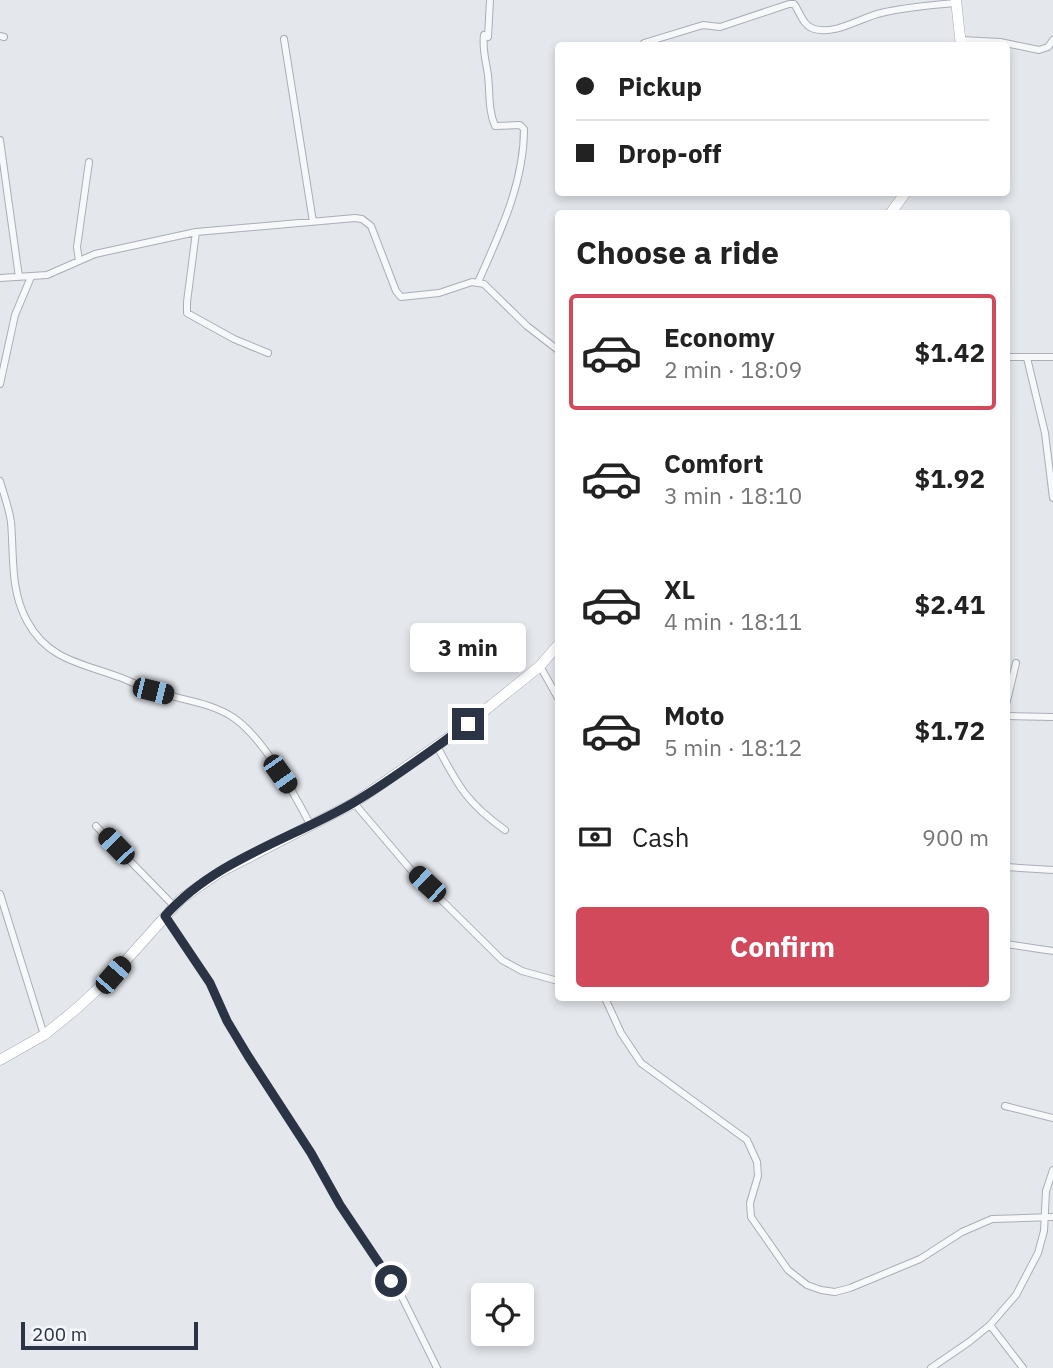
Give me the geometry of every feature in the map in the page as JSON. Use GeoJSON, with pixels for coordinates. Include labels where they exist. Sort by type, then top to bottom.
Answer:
{"type":"FeatureCollection","features":[{"type":"Feature","properties":{"kind":"main road"},"geometry":{"type":"LineString","coordinates":[[956,1],[961,42]]}},
{"type":"Feature","properties":{"kind":"main road"},"geometry":{"type":"LineString","coordinates":[[0,1059],[44,1035],[113,975],[174,906],[220,872],[354,803],[468,724],[540,666],[555,648]]}},
{"type":"Feature","properties":{"kind":"street"},"geometry":{"type":"LineString","coordinates":[[478,282],[513,200],[522,164],[524,140],[524,129],[520,125],[495,126],[491,118],[488,73],[482,48],[484,35],[488,37],[490,0]]}},
{"type":"Feature","properties":{"kind":"street"},"geometry":{"type":"LineString","coordinates":[[647,42],[703,25],[720,27],[789,4],[794,4],[809,26],[818,29],[840,27],[863,18],[912,7],[956,1]]}},
{"type":"Feature","properties":{"kind":"street"},"geometry":{"type":"LineString","coordinates":[[284,39],[313,222]]}},
{"type":"Feature","properties":{"kind":"street"},"geometry":{"type":"LineString","coordinates":[[1010,44],[1039,50],[1048,47],[1053,40]]}},
{"type":"Feature","properties":{"kind":"street"},"geometry":{"type":"LineString","coordinates":[[0,140],[19,277]]}},
{"type":"Feature","properties":{"kind":"street"},"geometry":{"type":"LineString","coordinates":[[79,261],[77,247],[89,162]]}},
{"type":"Feature","properties":{"kind":"street"},"geometry":{"type":"LineString","coordinates":[[0,278],[31,277],[57,272],[95,254],[196,232],[355,218],[367,221],[371,226],[396,291],[401,297],[426,296],[478,282],[484,284],[527,326],[555,348]]}},
{"type":"Feature","properties":{"kind":"street"},"geometry":{"type":"LineString","coordinates":[[196,232],[187,313],[234,339],[268,353]]}},
{"type":"Feature","properties":{"kind":"street"},"geometry":{"type":"LineString","coordinates":[[0,384],[15,315],[31,277]]}},
{"type":"Feature","properties":{"kind":"street"},"geometry":{"type":"LineString","coordinates":[[1010,357],[1053,357]]}},
{"type":"Feature","properties":{"kind":"street"},"geometry":{"type":"LineString","coordinates":[[1027,358],[1045,433],[1053,498]]}},
{"type":"Feature","properties":{"kind":"street"},"geometry":{"type":"LineString","coordinates":[[0,481],[11,523],[15,592],[21,609],[37,636],[54,653],[76,663],[153,691],[205,705],[235,718],[253,735],[298,800],[311,826]]}},
{"type":"Feature","properties":{"kind":"street"},"geometry":{"type":"LineString","coordinates":[[1010,688],[1016,663]]}},
{"type":"Feature","properties":{"kind":"street"},"geometry":{"type":"LineString","coordinates":[[540,666],[555,693]]}},
{"type":"Feature","properties":{"kind":"street"},"geometry":{"type":"LineString","coordinates":[[1010,716],[1053,717]]}},
{"type":"Feature","properties":{"kind":"street"},"geometry":{"type":"LineString","coordinates":[[437,746],[459,789],[505,830]]}},
{"type":"Feature","properties":{"kind":"street"},"geometry":{"type":"LineString","coordinates":[[354,803],[411,870],[502,960],[522,971],[555,980]]}},
{"type":"Feature","properties":{"kind":"street"},"geometry":{"type":"LineString","coordinates":[[96,826],[174,906]]}},
{"type":"Feature","properties":{"kind":"street"},"geometry":{"type":"LineString","coordinates":[[1010,867],[1053,870]]}},
{"type":"Feature","properties":{"kind":"street"},"geometry":{"type":"LineString","coordinates":[[0,894],[44,1035]]}},
{"type":"Feature","properties":{"kind":"street"},"geometry":{"type":"LineString","coordinates":[[165,916],[210,983],[227,1021],[311,1153],[340,1205],[402,1297],[437,1368]]}},
{"type":"Feature","properties":{"kind":"street"},"geometry":{"type":"LineString","coordinates":[[1010,945],[1053,951]]}},
{"type":"Feature","properties":{"kind":"street"},"geometry":{"type":"LineString","coordinates":[[606,1001],[641,1063],[747,1140],[757,1162],[758,1176],[750,1203],[751,1217],[788,1270],[807,1285],[835,1292],[850,1288],[919,1259],[962,1232],[992,1219],[1049,1216]]}},
{"type":"Feature","properties":{"kind":"street"},"geometry":{"type":"LineString","coordinates":[[1005,1106],[1053,1118]]}},
{"type":"Feature","properties":{"kind":"street"},"geometry":{"type":"LineString","coordinates":[[931,1368],[990,1325],[1016,1295],[1038,1253],[1049,1216],[1046,1191],[1053,1170]]}},
{"type":"Feature","properties":{"kind":"street"},"geometry":{"type":"LineString","coordinates":[[990,1325],[1023,1368]]}},
{"type":"Feature","properties":{"kind":"route"},"geometry":{"type":"LineString","coordinates":[[391,1281],[340,1205],[311,1153],[227,1021],[210,983],[165,916],[181,899],[220,872],[354,803],[468,724]]}}]}
